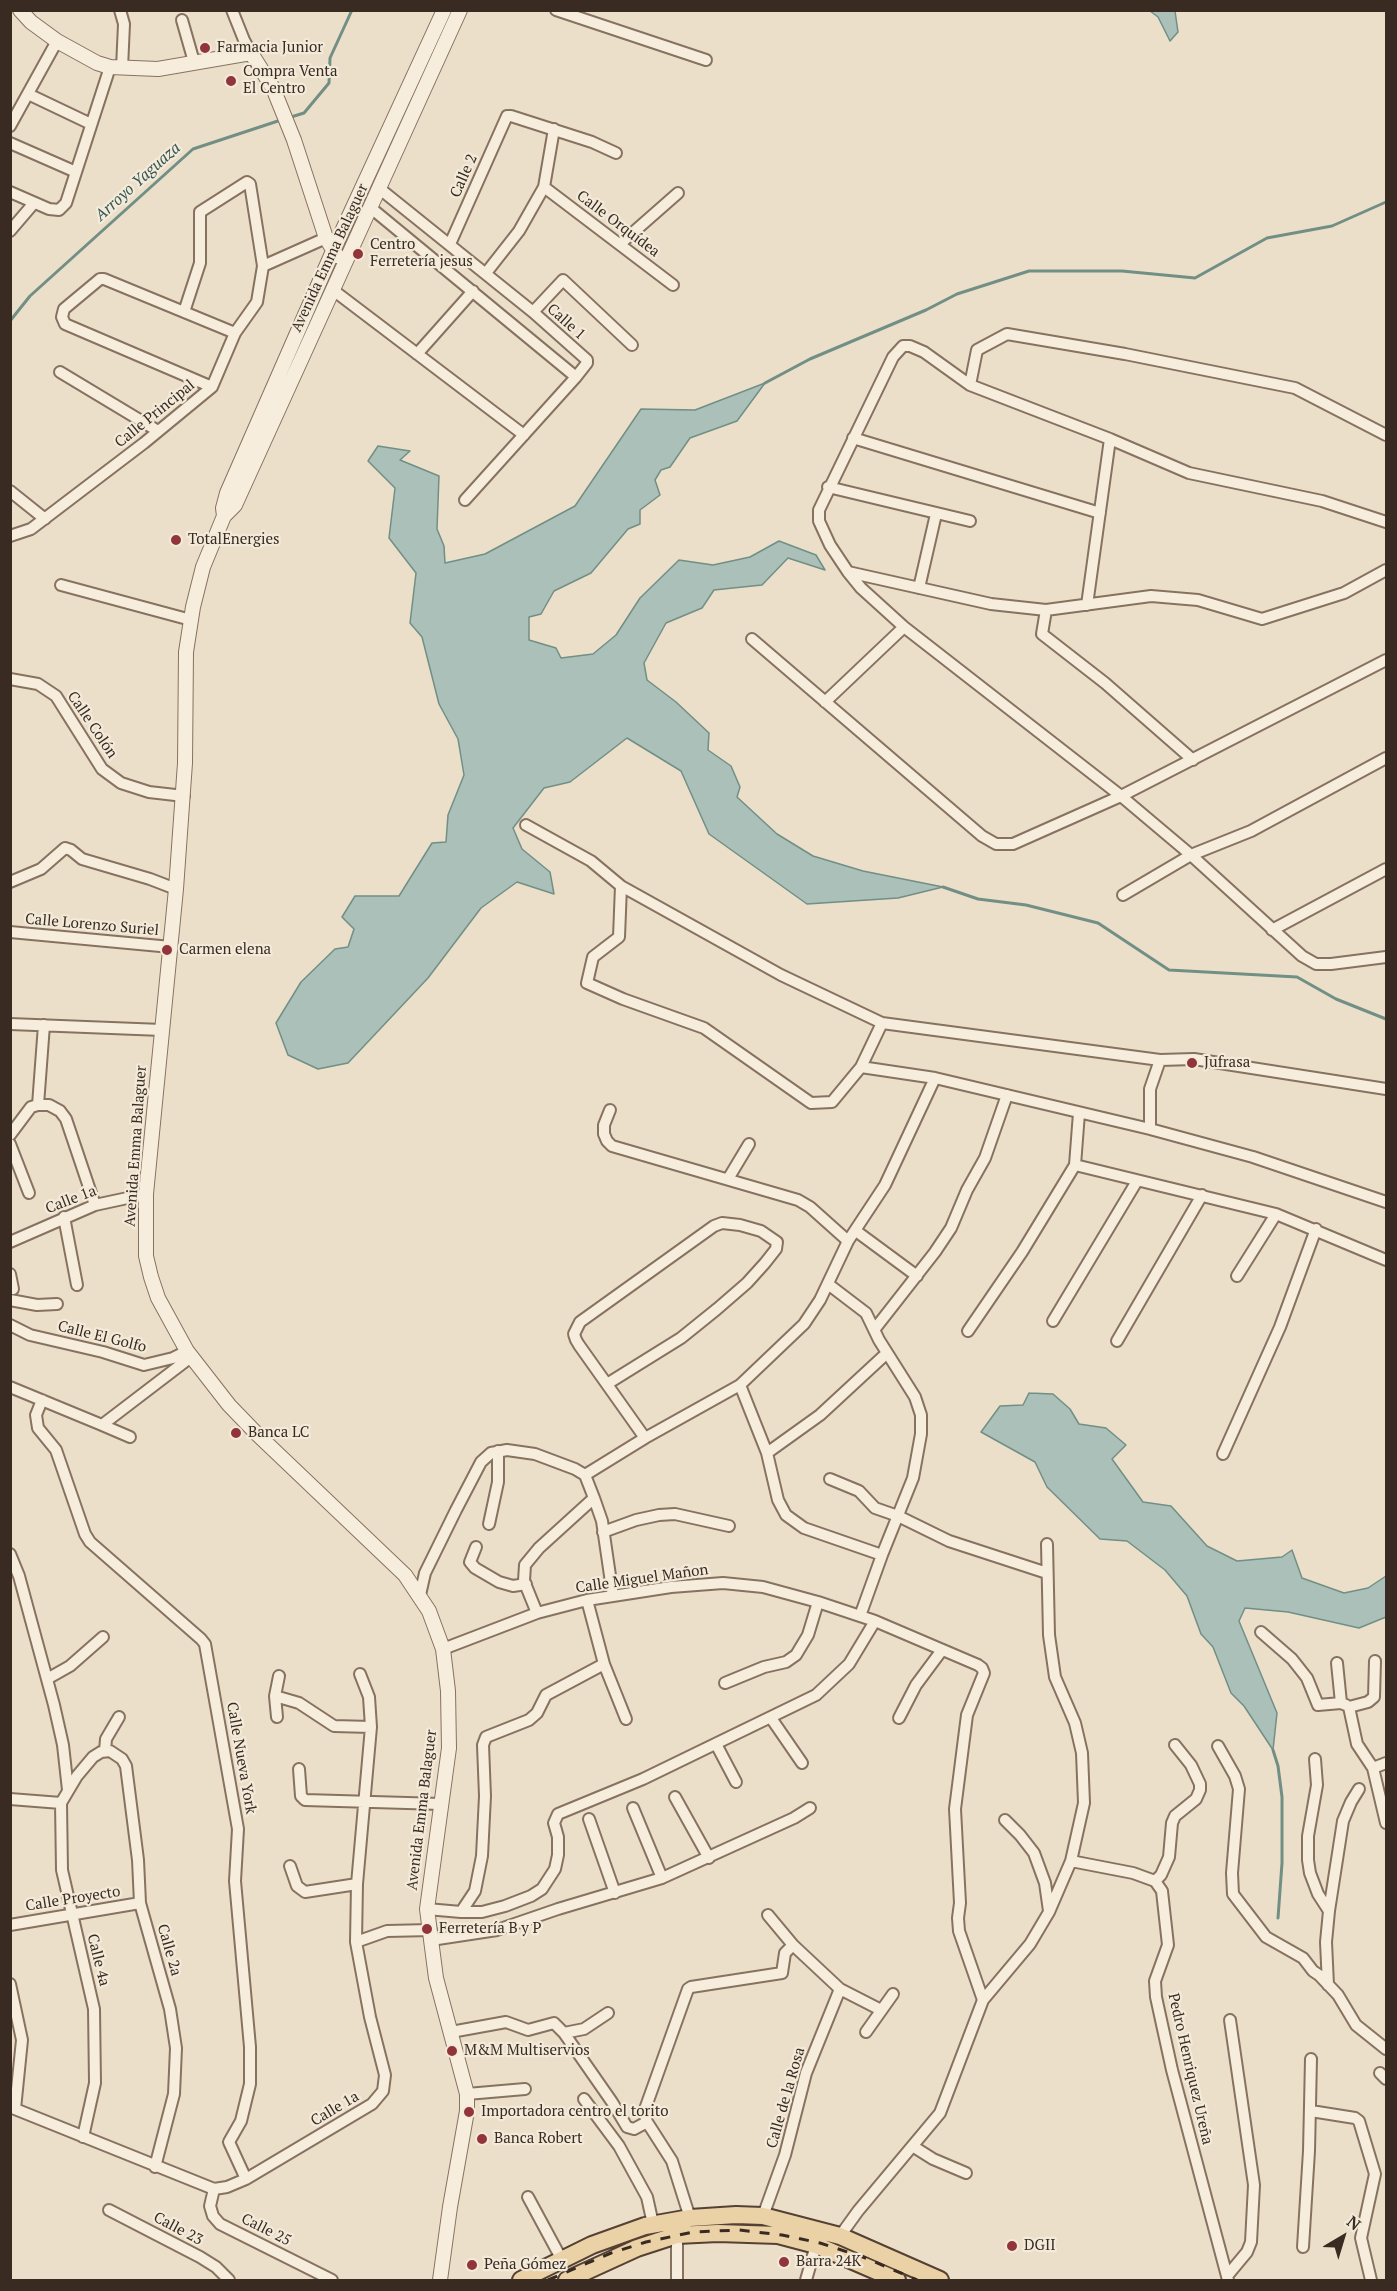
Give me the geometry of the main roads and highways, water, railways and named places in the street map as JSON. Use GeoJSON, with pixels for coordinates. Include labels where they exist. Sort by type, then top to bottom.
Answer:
{"type":"FeatureCollection","features":[{"type":"Feature","properties":{"kind":"main road"},"geometry":{"type":"LineString","coordinates":[[521,2280],[592,2246],[653,2224],[690,2218],[736,2215],[763,2216],[840,2236],[940,2280]]}},
{"type":"Feature","properties":{"kind":"main road"},"geometry":{"type":"LineString","coordinates":[[567,2280],[618,2255],[677,2235],[718,2233],[778,2235],[816,2245],[897,2280]]}},
{"type":"Feature","properties":{"kind":"water"},"geometry":{"type":"Polygon","coordinates":[[[1150,11],[1175,11],[1178,32],[1170,41],[1158,17],[1150,11]]]}},
{"type":"Feature","properties":{"kind":"water"},"geometry":{"type":"Polygon","coordinates":[[[765,383],[737,421],[690,438],[670,467],[661,470],[655,480],[660,495],[640,510],[640,524],[628,529],[591,573],[554,591],[541,614],[529,617],[529,640],[556,648],[561,658],[593,654],[616,635],[640,598],[679,560],[713,565],[750,557],[779,541],[816,555],[825,570],[788,558],[762,585],[714,590],[702,608],[666,623],[644,663],[647,680],[676,702],[709,733],[708,750],[731,766],[740,787],[737,797],[777,834],[813,856],[863,871],[943,887],[898,898],[807,904],[709,834],[681,771],[627,738],[570,782],[544,788],[513,828],[522,849],[550,872],[554,894],[517,882],[481,908],[428,978],[348,1063],[318,1069],[288,1055],[276,1023],[301,982],[335,949],[348,947],[354,929],[342,917],[355,896],[399,896],[432,843],[446,842],[448,815],[464,775],[458,739],[439,704],[422,637],[410,623],[416,573],[389,538],[395,488],[368,461],[378,446],[410,451],[400,460],[439,476],[437,529],[444,546],[445,563],[485,554],[575,506],[641,409],[695,410],[765,383]]]}},
{"type":"Feature","properties":{"kind":"water"},"geometry":{"type":"Polygon","coordinates":[[[1029,1393],[1053,1394],[1070,1409],[1079,1424],[1106,1428],[1126,1445],[1112,1459],[1143,1502],[1171,1506],[1207,1546],[1237,1561],[1282,1557],[1292,1550],[1302,1578],[1344,1593],[1368,1588],[1386,1576],[1386,1617],[1359,1628],[1288,1612],[1245,1608],[1239,1621],[1277,1713],[1273,1750],[1244,1706],[1231,1693],[1213,1647],[1201,1634],[1187,1596],[1165,1570],[1127,1541],[1100,1539],[1047,1487],[1035,1462],[981,1432],[1000,1406],[1023,1405],[1029,1393]]]}},
{"type":"Feature","properties":{"kind":"waterway","name":"Arroyo Yaguaza"},"geometry":{"type":"LineString","coordinates":[[291,117],[304,113],[329,83],[330,58],[352,10]]}},
{"type":"Feature","properties":{"kind":"waterway","name":"Arroyo Yaguaza"},"geometry":{"type":"LineString","coordinates":[[10,321],[30,296],[193,149],[281,120]]}},
{"type":"Feature","properties":{"kind":"waterway"},"geometry":{"type":"LineString","coordinates":[[765,383],[810,359],[926,310],[957,294],[1029,271],[1122,271],[1195,278],[1267,238],[1332,226],[1386,202]]}},
{"type":"Feature","properties":{"kind":"waterway"},"geometry":{"type":"LineString","coordinates":[[943,887],[978,899],[1026,905],[1098,923],[1169,970],[1297,977],[1336,999],[1386,1019]]}},
{"type":"Feature","properties":{"kind":"waterway"},"geometry":{"type":"LineString","coordinates":[[1273,1750],[1278,1766],[1282,1797],[1282,1863],[1278,1918]]}},
{"type":"Feature","properties":{"kind":"railway"},"geometry":{"type":"LineString","coordinates":[[548,2280],[611,2253],[646,2242],[693,2232],[739,2230],[782,2235],[820,2243],[863,2257],[917,2280]]}},
{"type":"Feature","properties":{"kind":"place","name":"Farmacia Junior"},"geometry":{"type":"Point","coordinates":[205,48]}},
{"type":"Feature","properties":{"kind":"place","name":"Compra Venta El Centro"},"geometry":{"type":"Point","coordinates":[231,81]}},
{"type":"Feature","properties":{"kind":"place","name":"Centro Ferretería jesus"},"geometry":{"type":"Point","coordinates":[358,254]}},
{"type":"Feature","properties":{"kind":"place","name":"TotalEnergies"},"geometry":{"type":"Point","coordinates":[176,540]}},
{"type":"Feature","properties":{"kind":"place","name":"Carmen elena"},"geometry":{"type":"Point","coordinates":[167,950]}},
{"type":"Feature","properties":{"kind":"place","name":"Jufrasa"},"geometry":{"type":"Point","coordinates":[1192,1063]}},
{"type":"Feature","properties":{"kind":"place","name":"Banca LC"},"geometry":{"type":"Point","coordinates":[236,1433]}},
{"type":"Feature","properties":{"kind":"place","name":"Ferretería B y P"},"geometry":{"type":"Point","coordinates":[427,1929]}},
{"type":"Feature","properties":{"kind":"place","name":"M&M Multiservios"},"geometry":{"type":"Point","coordinates":[452,2051]}},
{"type":"Feature","properties":{"kind":"place","name":"Importadora centro el torito"},"geometry":{"type":"Point","coordinates":[469,2112]}},
{"type":"Feature","properties":{"kind":"place","name":"Banca Robert"},"geometry":{"type":"Point","coordinates":[482,2139]}},
{"type":"Feature","properties":{"kind":"place","name":"DGII"},"geometry":{"type":"Point","coordinates":[1012,2246]}},
{"type":"Feature","properties":{"kind":"place","name":"Barra 24K"},"geometry":{"type":"Point","coordinates":[784,2262]}},
{"type":"Feature","properties":{"kind":"place","name":"Peña Gómez"},"geometry":{"type":"Point","coordinates":[472,2265]}}]}
